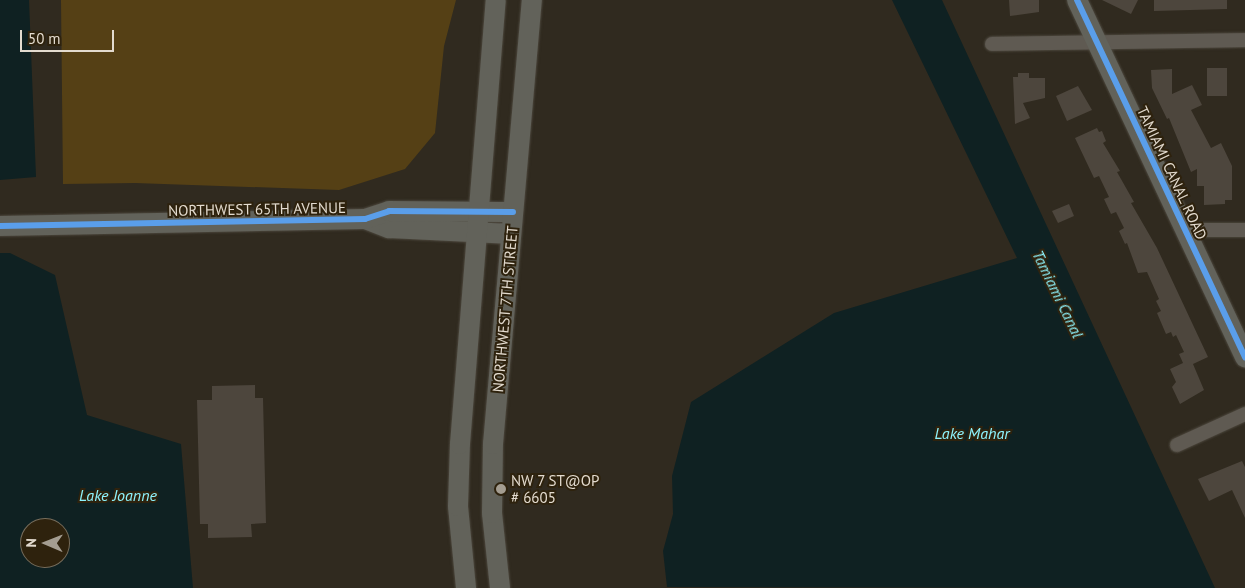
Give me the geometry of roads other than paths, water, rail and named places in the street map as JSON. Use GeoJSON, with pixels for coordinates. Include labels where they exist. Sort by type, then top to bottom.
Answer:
{"type":"FeatureCollection","features":[{"type":"Feature","properties":{"kind":"main road"},"geometry":{"type":"LineString","coordinates":[[466,588],[460,533],[459,477],[496,0]]}},
{"type":"Feature","properties":{"kind":"main road","name":"NORTHWEST 7TH STREET"},"geometry":{"type":"LineString","coordinates":[[500,588],[492,513],[493,444],[532,0]]}},
{"type":"Feature","properties":{"kind":"main road","name":"TAMIAMI CANAL ROAD"},"geometry":{"type":"LineString","coordinates":[[1077,0],[1186,230],[1243,345]]}},
{"type":"Feature","properties":{"kind":"main road","name":"NORTHWEST 65TH AVENUE"},"geometry":{"type":"LineString","coordinates":[[0,226],[365,219],[389,211],[513,212]]}},
{"type":"Feature","properties":{"kind":"main road","name":"NORTHWEST 65TH AVENUE"},"geometry":{"type":"LineString","coordinates":[[365,219],[388,228],[511,234]]}},
{"type":"Feature","properties":{"kind":"street"},"geometry":{"type":"LineString","coordinates":[[992,44],[1245,40]]}},
{"type":"Feature","properties":{"kind":"street"},"geometry":{"type":"LineString","coordinates":[[1186,230],[1245,230]]}},
{"type":"Feature","properties":{"kind":"street"},"geometry":{"type":"LineString","coordinates":[[1177,445],[1245,414]]}},
{"type":"Feature","properties":{"kind":"water"},"geometry":{"type":"Polygon","coordinates":[[[0,0],[29,0],[36,177],[0,180],[0,0]]]}},
{"type":"Feature","properties":{"kind":"water","name":"Lake Mahar"},"geometry":{"type":"Polygon","coordinates":[[[892,0],[942,0],[1215,588],[667,587],[663,551],[673,514],[672,476],[691,402],[834,313],[1017,258],[892,0]]]}},
{"type":"Feature","properties":{"kind":"water","name":"Lake Joanne"},"geometry":{"type":"Polygon","coordinates":[[[0,253],[10,253],[55,275],[87,415],[181,444],[193,588],[0,588],[0,253]]]}},
{"type":"Feature","properties":{"kind":"place","name":"NW 7 ST@OP # 6605"},"geometry":{"type":"Point","coordinates":[501,489]}},
{"type":"Feature","properties":{"kind":"water label","name":"Tamiami Canal"},"geometry":{"type":"Point","coordinates":[1058,294]}}]}
